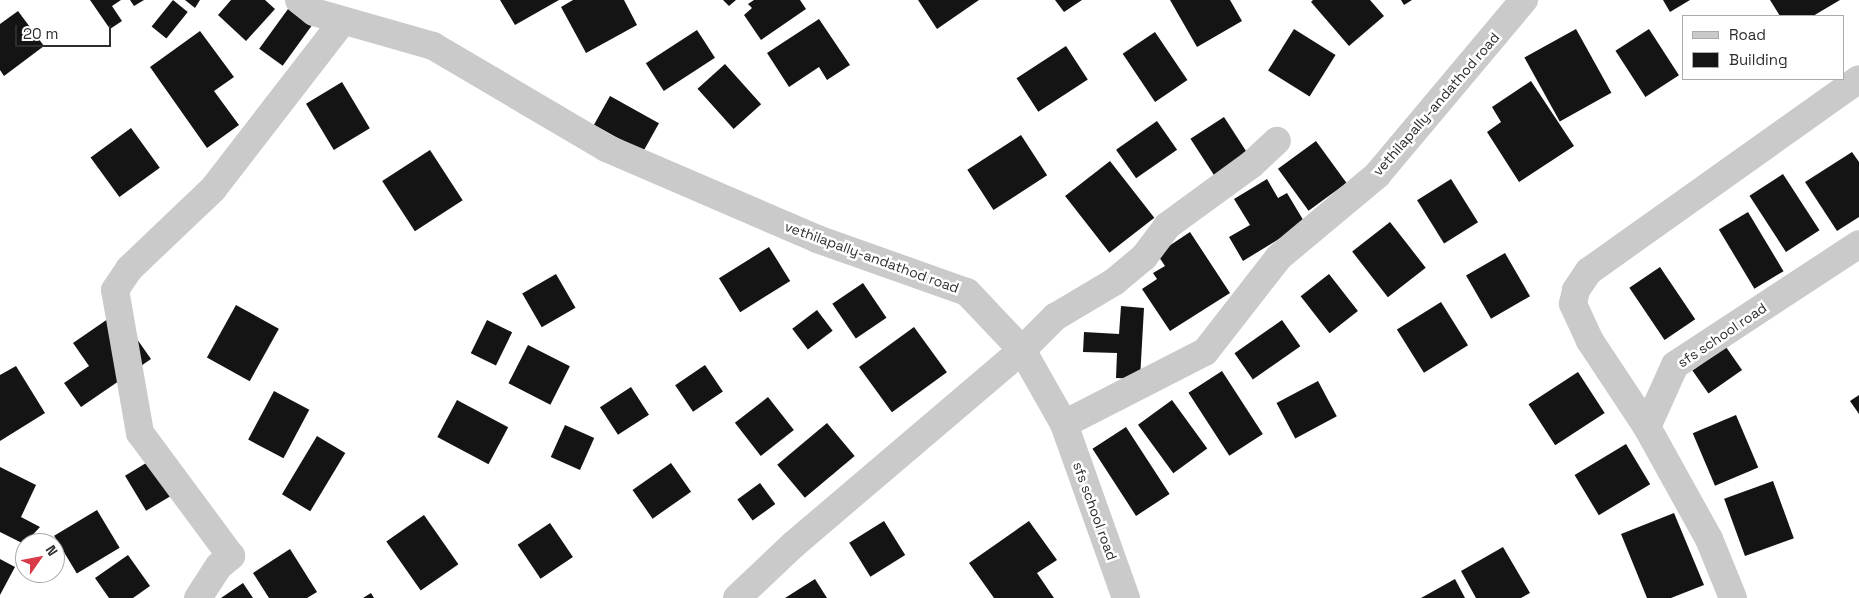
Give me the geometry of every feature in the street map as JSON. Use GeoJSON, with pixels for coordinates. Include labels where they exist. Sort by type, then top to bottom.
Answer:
{"type":"FeatureCollection","features":[{"type":"Feature","properties":{"kind":"street","name":"vethilapally-andathod road"},"geometry":{"type":"LineString","coordinates":[[299,0],[314,12],[434,46],[606,148],[816,239],[968,292],[1022,350],[1064,424],[1205,352],[1279,257],[1377,175],[1524,0]]}},
{"type":"Feature","properties":{"kind":"street"},"geometry":{"type":"LineString","coordinates":[[198,598],[219,566],[231,556],[140,433],[115,290],[129,269],[213,189],[343,21]]}},
{"type":"Feature","properties":{"kind":"street"},"geometry":{"type":"LineString","coordinates":[[1733,598],[1709,539],[1647,427],[1590,341],[1574,304],[1576,290],[1589,272],[1859,79]]}},
{"type":"Feature","properties":{"kind":"street"},"geometry":{"type":"LineString","coordinates":[[737,598],[793,545],[1022,350],[1055,317],[1114,282],[1144,257],[1167,226],[1252,164],[1277,141]]}},
{"type":"Feature","properties":{"kind":"street","name":"sfs school road"},"geometry":{"type":"LineString","coordinates":[[1647,427],[1674,365],[1859,244]]}},
{"type":"Feature","properties":{"kind":"street","name":"sfs school road"},"geometry":{"type":"LineString","coordinates":[[1064,424],[1126,598]]}},
{"type":"Feature","properties":{"kind":"building"},"geometry":{"type":"Polygon","coordinates":[[[90,0],[121,0],[112,6],[122,21],[110,29],[90,0]]]}},
{"type":"Feature","properties":{"kind":"building"},"geometry":{"type":"Polygon","coordinates":[[[130,0],[144,0],[134,6],[130,0]]]}},
{"type":"Feature","properties":{"kind":"building"},"geometry":{"type":"Polygon","coordinates":[[[173,0],[188,12],[166,38],[152,26],[173,0]]]}},
{"type":"Feature","properties":{"kind":"building"},"geometry":{"type":"Polygon","coordinates":[[[185,0],[200,0],[195,8],[185,0]]]}},
{"type":"Feature","properties":{"kind":"building"},"geometry":{"type":"Polygon","coordinates":[[[231,0],[265,0],[275,9],[246,41],[218,15],[231,0]]]}},
{"type":"Feature","properties":{"kind":"building"},"geometry":{"type":"Polygon","coordinates":[[[500,0],[559,0],[515,25],[500,0]]]}},
{"type":"Feature","properties":{"kind":"building"},"geometry":{"type":"Polygon","coordinates":[[[573,0],[624,0],[637,25],[586,53],[561,7],[573,0]]]}},
{"type":"Feature","properties":{"kind":"building"},"geometry":{"type":"Polygon","coordinates":[[[723,0],[736,0],[729,6],[723,0]]]}},
{"type":"Feature","properties":{"kind":"building"},"geometry":{"type":"Polygon","coordinates":[[[754,0],[800,0],[806,9],[761,40],[744,15],[752,8],[748,4],[754,0]]]}},
{"type":"Feature","properties":{"kind":"building"},"geometry":{"type":"Polygon","coordinates":[[[918,0],[979,0],[937,29],[918,0]]]}},
{"type":"Feature","properties":{"kind":"building"},"geometry":{"type":"Polygon","coordinates":[[[1055,0],[1082,0],[1064,12],[1055,0]]]}},
{"type":"Feature","properties":{"kind":"building"},"geometry":{"type":"Polygon","coordinates":[[[1170,0],[1230,0],[1242,21],[1197,47],[1170,0]]]}},
{"type":"Feature","properties":{"kind":"building"},"geometry":{"type":"Polygon","coordinates":[[[1313,0],[1370,0],[1384,16],[1349,46],[1311,2],[1313,0]]]}},
{"type":"Feature","properties":{"kind":"building"},"geometry":{"type":"Polygon","coordinates":[[[1401,0],[1412,0],[1404,5],[1401,0]]]}},
{"type":"Feature","properties":{"kind":"building"},"geometry":{"type":"Polygon","coordinates":[[[1663,0],[1690,0],[1670,12],[1663,0]]]}},
{"type":"Feature","properties":{"kind":"building"},"geometry":{"type":"Polygon","coordinates":[[[1770,0],[1840,0],[1815,15],[1779,15],[1770,0]]]}},
{"type":"Feature","properties":{"kind":"building"},"geometry":{"type":"Polygon","coordinates":[[[288,9],[311,26],[283,66],[259,49],[288,9]]]}},
{"type":"Feature","properties":{"kind":"building"},"geometry":{"type":"Polygon","coordinates":[[[18,11],[44,46],[4,76],[0,70],[0,24],[18,11]]]}},
{"type":"Feature","properties":{"kind":"building"},"geometry":{"type":"Polygon","coordinates":[[[819,19],[850,65],[827,80],[819,67],[789,87],[767,53],[819,19]]]}},
{"type":"Feature","properties":{"kind":"building"},"geometry":{"type":"Polygon","coordinates":[[[1294,29],[1336,55],[1310,97],[1268,71],[1294,29]]]}},
{"type":"Feature","properties":{"kind":"building"},"geometry":{"type":"Polygon","coordinates":[[[1576,29],[1611,93],[1560,121],[1524,58],[1576,29]]]}},
{"type":"Feature","properties":{"kind":"building"},"geometry":{"type":"Polygon","coordinates":[[[1649,29],[1679,75],[1645,97],[1615,51],[1649,29]]]}},
{"type":"Feature","properties":{"kind":"building"},"geometry":{"type":"Polygon","coordinates":[[[697,30],[715,58],[664,91],[646,63],[697,30]]]}},
{"type":"Feature","properties":{"kind":"building"},"geometry":{"type":"Polygon","coordinates":[[[200,31],[234,77],[214,91],[239,125],[207,148],[150,67],[200,31]]]}},
{"type":"Feature","properties":{"kind":"building"},"geometry":{"type":"Polygon","coordinates":[[[1155,32],[1187,80],[1155,102],[1123,54],[1155,32]]]}},
{"type":"Feature","properties":{"kind":"building"},"geometry":{"type":"Polygon","coordinates":[[[1066,46],[1088,80],[1038,112],[1017,78],[1066,46]]]}},
{"type":"Feature","properties":{"kind":"building"},"geometry":{"type":"Polygon","coordinates":[[[725,64],[761,104],[734,129],[698,89],[725,64]]]}},
{"type":"Feature","properties":{"kind":"building"},"geometry":{"type":"Polygon","coordinates":[[[1531,81],[1574,146],[1519,182],[1487,132],[1501,122],[1492,107],[1531,81]]]}},
{"type":"Feature","properties":{"kind":"building"},"geometry":{"type":"Polygon","coordinates":[[[342,82],[370,128],[334,150],[306,104],[342,82]]]}},
{"type":"Feature","properties":{"kind":"building"},"geometry":{"type":"Polygon","coordinates":[[[610,96],[659,123],[643,152],[594,125],[610,96]]]}},
{"type":"Feature","properties":{"kind":"building"},"geometry":{"type":"Polygon","coordinates":[[[1224,117],[1248,154],[1214,176],[1190,139],[1224,117]]]}},
{"type":"Feature","properties":{"kind":"building"},"geometry":{"type":"Polygon","coordinates":[[[1157,121],[1177,150],[1136,178],[1116,150],[1157,121]]]}},
{"type":"Feature","properties":{"kind":"building"},"geometry":{"type":"Polygon","coordinates":[[[131,128],[160,168],[119,197],[91,157],[131,128]]]}},
{"type":"Feature","properties":{"kind":"building"},"geometry":{"type":"Polygon","coordinates":[[[1021,135],[1047,175],[993,210],[967,170],[1021,135]]]}},
{"type":"Feature","properties":{"kind":"building"},"geometry":{"type":"Polygon","coordinates":[[[1316,141],[1347,183],[1309,211],[1278,169],[1316,141]]]}},
{"type":"Feature","properties":{"kind":"building"},"geometry":{"type":"Polygon","coordinates":[[[430,150],[463,200],[415,231],[382,181],[430,150]]]}},
{"type":"Feature","properties":{"kind":"building"},"geometry":{"type":"Polygon","coordinates":[[[1852,152],[1859,162],[1859,217],[1837,231],[1805,182],[1852,152]]]}},
{"type":"Feature","properties":{"kind":"building"},"geometry":{"type":"Polygon","coordinates":[[[1110,161],[1154,218],[1109,253],[1065,196],[1110,161]]]}},
{"type":"Feature","properties":{"kind":"building"},"geometry":{"type":"Polygon","coordinates":[[[1783,174],[1819,230],[1786,252],[1749,196],[1783,174]]]}},
{"type":"Feature","properties":{"kind":"building"},"geometry":{"type":"Polygon","coordinates":[[[1267,179],[1278,198],[1287,193],[1305,223],[1243,261],[1229,237],[1250,225],[1234,199],[1267,179]]]}},
{"type":"Feature","properties":{"kind":"building"},"geometry":{"type":"Polygon","coordinates":[[[1451,179],[1478,222],[1444,243],[1417,200],[1451,179]]]}},
{"type":"Feature","properties":{"kind":"building"},"geometry":{"type":"Polygon","coordinates":[[[1748,212],[1784,271],[1754,289],[1719,230],[1748,212]]]}},
{"type":"Feature","properties":{"kind":"building"},"geometry":{"type":"Polygon","coordinates":[[[1390,222],[1426,268],[1388,297],[1352,252],[1390,222]]]}},
{"type":"Feature","properties":{"kind":"building"},"geometry":{"type":"Polygon","coordinates":[[[1190,232],[1230,293],[1170,331],[1142,289],[1157,279],[1153,273],[1165,266],[1157,254],[1190,232]]]}},
{"type":"Feature","properties":{"kind":"building"},"geometry":{"type":"Polygon","coordinates":[[[769,247],[790,281],[740,312],[719,278],[769,247]]]}},
{"type":"Feature","properties":{"kind":"building"},"geometry":{"type":"Polygon","coordinates":[[[1505,253],[1530,296],[1491,319],[1466,276],[1505,253]]]}},
{"type":"Feature","properties":{"kind":"building"},"geometry":{"type":"Polygon","coordinates":[[[1660,267],[1695,319],[1665,340],[1629,288],[1660,267]]]}},
{"type":"Feature","properties":{"kind":"building"},"geometry":{"type":"Polygon","coordinates":[[[556,274],[576,308],[542,327],[522,294],[556,274]]]}},
{"type":"Feature","properties":{"kind":"building"},"geometry":{"type":"Polygon","coordinates":[[[1329,274],[1358,311],[1330,333],[1301,296],[1329,274]]]}},
{"type":"Feature","properties":{"kind":"building"},"geometry":{"type":"Polygon","coordinates":[[[863,283],[886,318],[856,339],[832,304],[863,283]]]}},
{"type":"Feature","properties":{"kind":"building"},"geometry":{"type":"Polygon","coordinates":[[[1441,302],[1468,345],[1424,373],[1397,330],[1441,302]]]}},
{"type":"Feature","properties":{"kind":"building"},"geometry":{"type":"Polygon","coordinates":[[[236,305],[279,329],[250,381],[207,357],[236,305]]]}},
{"type":"Feature","properties":{"kind":"building"},"geometry":{"type":"Polygon","coordinates":[[[1121,306],[1144,308],[1140,379],[1116,378],[1117,353],[1083,352],[1084,332],[1119,334],[1121,306]]]}},
{"type":"Feature","properties":{"kind":"building"},"geometry":{"type":"Polygon","coordinates":[[[817,310],[833,331],[808,349],[792,329],[817,310]]]}},
{"type":"Feature","properties":{"kind":"building"},"geometry":{"type":"Polygon","coordinates":[[[118,312],[151,359],[81,407],[64,383],[89,366],[73,343],[118,312]]]}},
{"type":"Feature","properties":{"kind":"building"},"geometry":{"type":"Polygon","coordinates":[[[487,320],[512,332],[496,366],[471,353],[487,320]]]}},
{"type":"Feature","properties":{"kind":"building"},"geometry":{"type":"Polygon","coordinates":[[[1282,320],[1300,346],[1253,379],[1234,353],[1282,320]]]}},
{"type":"Feature","properties":{"kind":"building"},"geometry":{"type":"Polygon","coordinates":[[[914,327],[947,372],[892,412],[859,367],[914,327]]]}},
{"type":"Feature","properties":{"kind":"building"},"geometry":{"type":"Polygon","coordinates":[[[528,345],[570,366],[550,405],[508,383],[528,345]]]}},
{"type":"Feature","properties":{"kind":"building"},"geometry":{"type":"Polygon","coordinates":[[[1726,347],[1742,370],[1708,393],[1692,371],[1726,347]]]}},
{"type":"Feature","properties":{"kind":"building"},"geometry":{"type":"Polygon","coordinates":[[[705,365],[723,392],[693,412],[675,385],[705,365]]]}},
{"type":"Feature","properties":{"kind":"building"},"geometry":{"type":"Polygon","coordinates":[[[16,366],[45,413],[0,441],[0,375],[16,366]]]}},
{"type":"Feature","properties":{"kind":"building"},"geometry":{"type":"Polygon","coordinates":[[[1222,371],[1263,434],[1229,456],[1188,393],[1222,371]]]}},
{"type":"Feature","properties":{"kind":"building"},"geometry":{"type":"Polygon","coordinates":[[[1578,372],[1605,413],[1555,445],[1529,404],[1578,372]]]}},
{"type":"Feature","properties":{"kind":"building"},"geometry":{"type":"Polygon","coordinates":[[[1318,381],[1337,416],[1295,438],[1277,403],[1318,381]]]}},
{"type":"Feature","properties":{"kind":"building"},"geometry":{"type":"Polygon","coordinates":[[[631,387],[649,415],[618,435],[600,407],[631,387]]]}},
{"type":"Feature","properties":{"kind":"building"},"geometry":{"type":"Polygon","coordinates":[[[274,391],[309,410],[283,458],[248,440],[274,391]]]}},
{"type":"Feature","properties":{"kind":"building"},"geometry":{"type":"Polygon","coordinates":[[[1859,395],[1859,414],[1850,401],[1859,395]]]}},
{"type":"Feature","properties":{"kind":"building"},"geometry":{"type":"Polygon","coordinates":[[[768,397],[794,430],[761,456],[735,423],[768,397]]]}},
{"type":"Feature","properties":{"kind":"building"},"geometry":{"type":"Polygon","coordinates":[[[457,400],[508,427],[488,464],[437,437],[457,400]]]}},
{"type":"Feature","properties":{"kind":"building"},"geometry":{"type":"Polygon","coordinates":[[[1172,400],[1207,449],[1173,473],[1138,425],[1172,400]]]}},
{"type":"Feature","properties":{"kind":"building"},"geometry":{"type":"Polygon","coordinates":[[[1736,415],[1758,467],[1715,486],[1693,433],[1736,415]]]}},
{"type":"Feature","properties":{"kind":"building"},"geometry":{"type":"Polygon","coordinates":[[[827,423],[855,456],[805,498],[777,465],[827,423]]]}},
{"type":"Feature","properties":{"kind":"building"},"geometry":{"type":"Polygon","coordinates":[[[565,425],[594,438],[580,470],[551,457],[565,425]]]}},
{"type":"Feature","properties":{"kind":"building"},"geometry":{"type":"Polygon","coordinates":[[[1126,427],[1170,494],[1136,516],[1092,449],[1126,427]]]}},
{"type":"Feature","properties":{"kind":"building"},"geometry":{"type":"Polygon","coordinates":[[[317,436],[345,453],[310,511],[282,494],[317,436]]]}},
{"type":"Feature","properties":{"kind":"building"},"geometry":{"type":"Polygon","coordinates":[[[1626,444],[1650,484],[1599,515],[1575,475],[1626,444]]]}},
{"type":"Feature","properties":{"kind":"building"},"geometry":{"type":"Polygon","coordinates":[[[161,454],[182,489],[146,511],[125,476],[161,454]]]}},
{"type":"Feature","properties":{"kind":"building"},"geometry":{"type":"Polygon","coordinates":[[[671,463],[691,492],[653,519],[632,490],[671,463]]]}},
{"type":"Feature","properties":{"kind":"building"},"geometry":{"type":"Polygon","coordinates":[[[0,467],[36,485],[21,517],[40,527],[34,533],[15,533],[15,540],[0,532],[0,467]]]}},
{"type":"Feature","properties":{"kind":"building"},"geometry":{"type":"Polygon","coordinates":[[[1773,481],[1794,538],[1745,556],[1724,499],[1773,481]]]}},
{"type":"Feature","properties":{"kind":"building"},"geometry":{"type":"Polygon","coordinates":[[[760,483],[775,504],[753,520],[737,499],[760,483]]]}},
{"type":"Feature","properties":{"kind":"building"},"geometry":{"type":"Polygon","coordinates":[[[97,510],[120,548],[77,573],[65,554],[65,533],[59,533],[97,510]]]}},
{"type":"Feature","properties":{"kind":"building"},"geometry":{"type":"Polygon","coordinates":[[[1674,513],[1704,585],[1671,598],[1647,598],[1621,534],[1674,513]]]}},
{"type":"Feature","properties":{"kind":"building"},"geometry":{"type":"Polygon","coordinates":[[[424,515],[458,564],[421,591],[386,541],[424,515]]]}},
{"type":"Feature","properties":{"kind":"building"},"geometry":{"type":"Polygon","coordinates":[[[884,521],[905,555],[870,577],[849,543],[884,521]]]}},
{"type":"Feature","properties":{"kind":"building"},"geometry":{"type":"Polygon","coordinates":[[[1029,521],[1057,560],[1037,573],[1054,598],[994,598],[969,563],[1029,521]]]}},
{"type":"Feature","properties":{"kind":"building"},"geometry":{"type":"Polygon","coordinates":[[[550,523],[573,557],[541,579],[518,545],[550,523]]]}},
{"type":"Feature","properties":{"kind":"building"},"geometry":{"type":"Polygon","coordinates":[[[1503,547],[1530,593],[1521,598],[1476,598],[1461,571],[1503,547]]]}},
{"type":"Feature","properties":{"kind":"building"},"geometry":{"type":"Polygon","coordinates":[[[290,549],[317,592],[307,598],[269,598],[253,573],[290,549]]]}},
{"type":"Feature","properties":{"kind":"building"},"geometry":{"type":"Polygon","coordinates":[[[128,555],[150,586],[133,598],[109,598],[95,578],[128,555]]]}},
{"type":"Feature","properties":{"kind":"building"},"geometry":{"type":"Polygon","coordinates":[[[0,559],[15,567],[0,595],[0,559]]]}},
{"type":"Feature","properties":{"kind":"building"},"geometry":{"type":"Polygon","coordinates":[[[815,579],[827,598],[785,598],[815,579]]]}},
{"type":"Feature","properties":{"kind":"building"},"geometry":{"type":"Polygon","coordinates":[[[1455,579],[1465,598],[1421,598],[1455,579]]]}},
{"type":"Feature","properties":{"kind":"building"},"geometry":{"type":"Polygon","coordinates":[[[243,583],[253,598],[221,598],[243,583]]]}},
{"type":"Feature","properties":{"kind":"building"},"geometry":{"type":"Polygon","coordinates":[[[371,593],[374,598],[363,598],[371,593]]]}}]}
